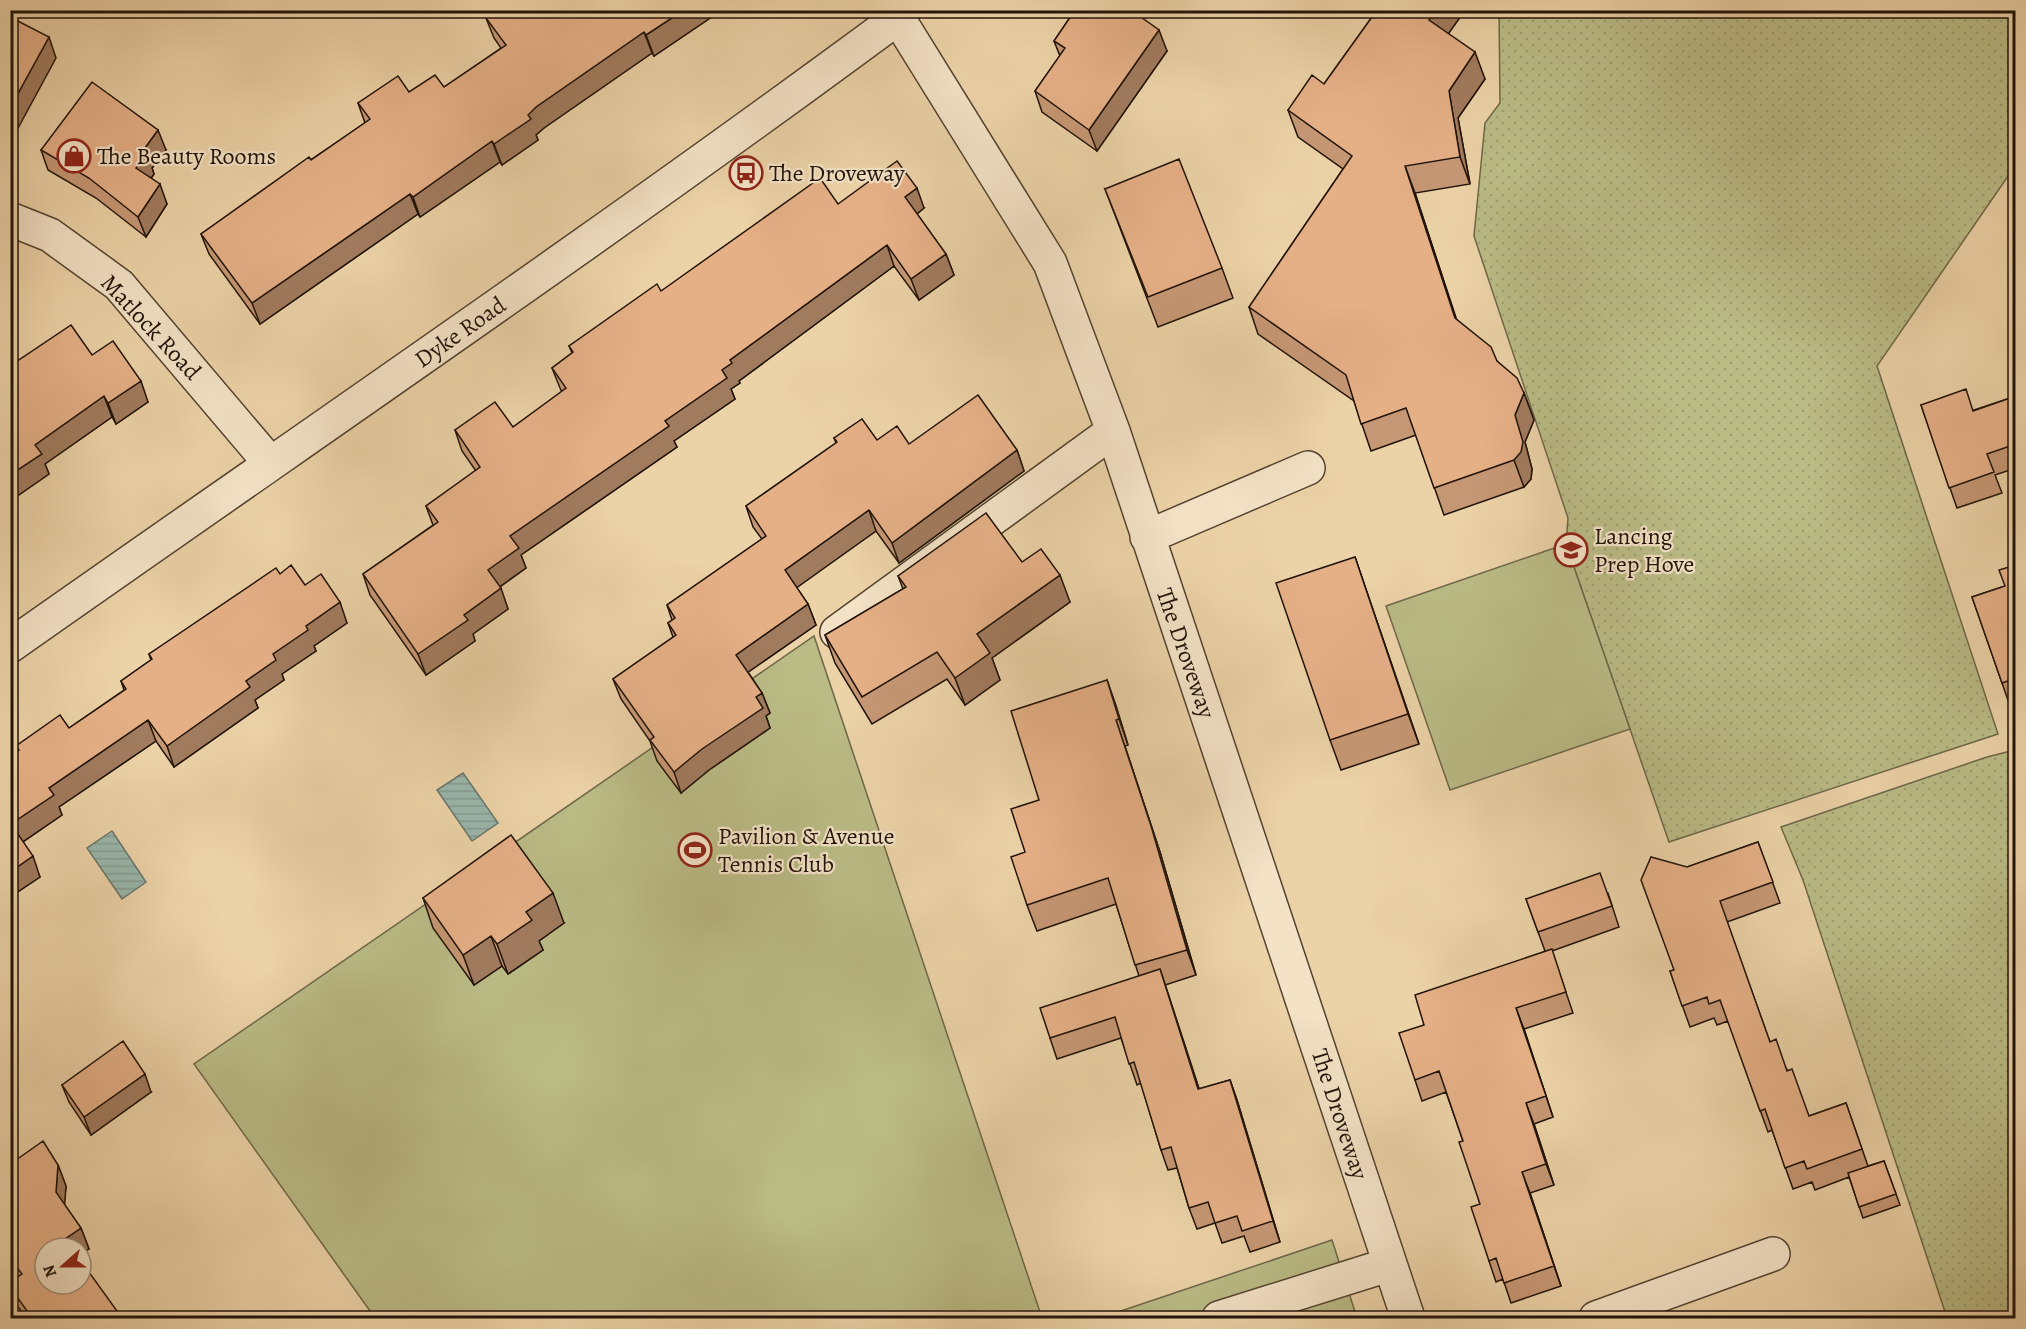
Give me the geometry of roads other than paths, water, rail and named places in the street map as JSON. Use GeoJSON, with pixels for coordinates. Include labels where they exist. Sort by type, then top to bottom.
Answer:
{"type":"FeatureCollection","features":[{"type":"Feature","properties":{"kind":"street","name":"The Droveway"},"geometry":{"type":"LineString","coordinates":[[898,13],[1050,263],[1113,431],[1299,988],[1388,1265],[1408,1318]]}},
{"type":"Feature","properties":{"kind":"street","name":"Dyke Road"},"geometry":{"type":"LineString","coordinates":[[10,646],[472,324],[898,13]]}},
{"type":"Feature","properties":{"kind":"street","name":"Matlock Road"},"geometry":{"type":"LineString","coordinates":[[10,219],[50,236],[119,285],[270,463]]}},
{"type":"Feature","properties":{"kind":"street"},"geometry":{"type":"LineString","coordinates":[[837,632],[1113,431]]}},
{"type":"Feature","properties":{"kind":"street"},"geometry":{"type":"LineString","coordinates":[[1147,537],[1308,468]]}},
{"type":"Feature","properties":{"kind":"street"},"geometry":{"type":"LineString","coordinates":[[1596,1318],[1773,1254]]}},
{"type":"Feature","properties":{"kind":"street"},"geometry":{"type":"LineString","coordinates":[[1219,1318],[1388,1265]]}},
{"type":"Feature","properties":{"kind":"place","name":"The Beauty Rooms"},"geometry":{"type":"Point","coordinates":[74,156]}},
{"type":"Feature","properties":{"kind":"place","name":"The Droveway"},"geometry":{"type":"Point","coordinates":[746,173]}},
{"type":"Feature","properties":{"kind":"place","name":"Lancing Prep Hove"},"geometry":{"type":"Point","coordinates":[1571,550]}},
{"type":"Feature","properties":{"kind":"place","name":"Pavilion & Avenue Tennis Club"},"geometry":{"type":"Point","coordinates":[695,850]}}]}
